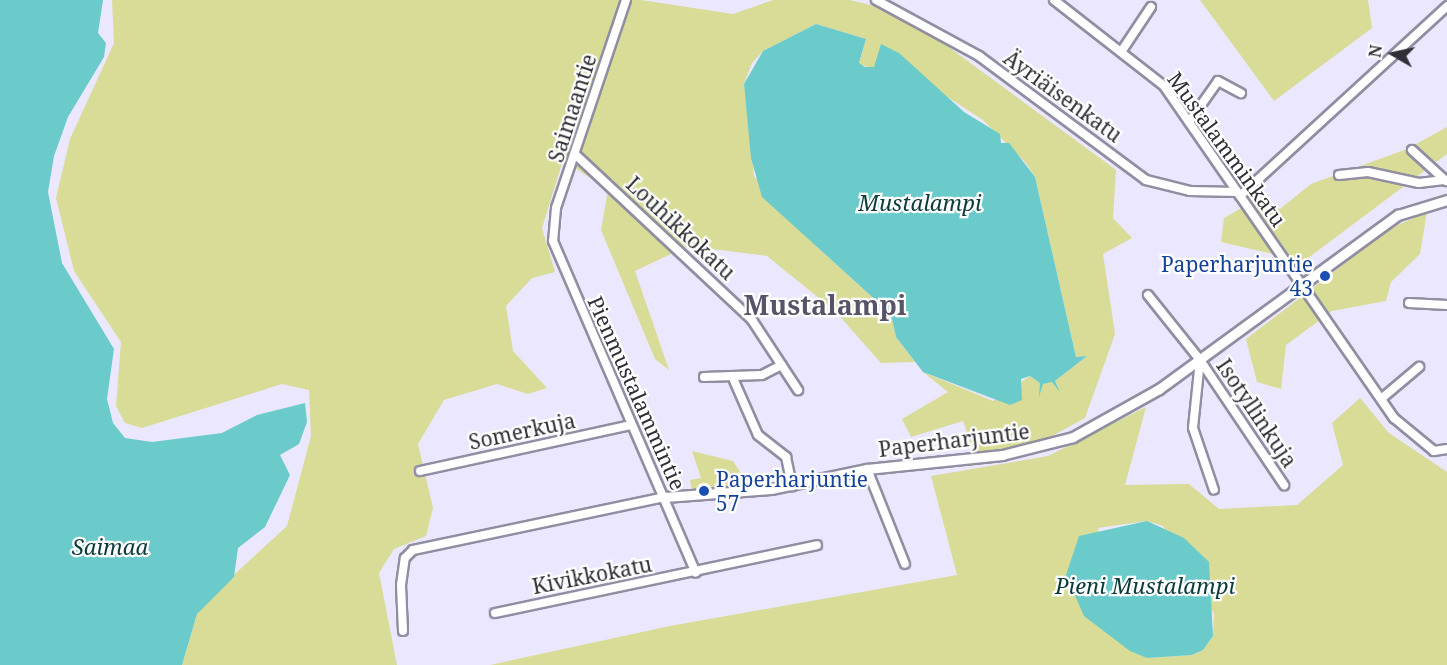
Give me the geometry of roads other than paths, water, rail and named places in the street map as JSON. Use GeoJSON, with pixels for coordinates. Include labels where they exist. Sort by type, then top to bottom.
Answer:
{"type":"FeatureCollection","features":[{"type":"Feature","properties":{"kind":"street","name":"Saimaantie"},"geometry":{"type":"LineString","coordinates":[[552,227],[626,0]]}},
{"type":"Feature","properties":{"kind":"street","name":"Äyriäisenkatu"},"geometry":{"type":"LineString","coordinates":[[876,0],[979,56],[1146,180],[1190,191],[1238,194]]}},
{"type":"Feature","properties":{"kind":"street","name":"Mustalamminkatu"},"geometry":{"type":"LineString","coordinates":[[1054,0],[1164,86],[1381,399],[1415,438],[1446,450]]}},
{"type":"Feature","properties":{"kind":"street"},"geometry":{"type":"LineString","coordinates":[[1238,194],[1447,6]]}},
{"type":"Feature","properties":{"kind":"street"},"geometry":{"type":"LineString","coordinates":[[1121,52],[1151,7]]}},
{"type":"Feature","properties":{"kind":"street"},"geometry":{"type":"LineString","coordinates":[[1189,122],[1218,81],[1241,93]]}},
{"type":"Feature","properties":{"kind":"street"},"geometry":{"type":"LineString","coordinates":[[1412,150],[1446,181]]}},
{"type":"Feature","properties":{"kind":"street","name":"Louhikkokatu"},"geometry":{"type":"LineString","coordinates":[[577,156],[752,320],[798,390]]}},
{"type":"Feature","properties":{"kind":"street"},"geometry":{"type":"LineString","coordinates":[[1339,175],[1368,172],[1419,183],[1446,181]]}},
{"type":"Feature","properties":{"kind":"street","name":"Paperharjuntie"},"geometry":{"type":"LineString","coordinates":[[403,631],[402,576],[405,558],[413,550],[665,497],[792,486],[867,469],[1044,447],[1120,413],[1200,360],[1398,215],[1447,200]]}},
{"type":"Feature","properties":{"kind":"street","name":"Pienmustalammintie"},"geometry":{"type":"LineString","coordinates":[[552,227],[560,262],[665,497],[696,573]]}},
{"type":"Feature","properties":{"kind":"street","name":"Isotyllinkuja"},"geometry":{"type":"LineString","coordinates":[[1148,295],[1200,360],[1284,485]]}},
{"type":"Feature","properties":{"kind":"street"},"geometry":{"type":"LineString","coordinates":[[1409,303],[1447,305]]}},
{"type":"Feature","properties":{"kind":"street"},"geometry":{"type":"LineString","coordinates":[[1200,360],[1193,428],[1214,490]]}},
{"type":"Feature","properties":{"kind":"street"},"geometry":{"type":"LineString","coordinates":[[704,377],[769,374],[782,365]]}},
{"type":"Feature","properties":{"kind":"street"},"geometry":{"type":"LineString","coordinates":[[1381,399],[1419,367]]}},
{"type":"Feature","properties":{"kind":"street"},"geometry":{"type":"LineString","coordinates":[[732,376],[758,435],[786,457],[792,486]]}},
{"type":"Feature","properties":{"kind":"street","name":"Somerkuja"},"geometry":{"type":"LineString","coordinates":[[420,471],[631,425]]}},
{"type":"Feature","properties":{"kind":"street"},"geometry":{"type":"LineString","coordinates":[[867,469],[905,564]]}},
{"type":"Feature","properties":{"kind":"street","name":"Kivikkokatu"},"geometry":{"type":"LineString","coordinates":[[495,613],[696,573],[817,545]]}},
{"type":"Feature","properties":{"kind":"water","name":"Saimaa"},"geometry":{"type":"Polygon","coordinates":[[[0,0],[103,0],[98,33],[106,43],[104,57],[68,117],[54,156],[48,192],[62,263],[114,349],[107,399],[113,423],[125,438],[152,442],[222,433],[257,415],[305,403],[307,422],[299,444],[280,455],[290,475],[265,527],[238,548],[234,577],[197,614],[182,665],[0,665],[0,0]]]}},
{"type":"Feature","properties":{"kind":"water","name":"Mustalampi"},"geometry":{"type":"Polygon","coordinates":[[[816,24],[866,39],[859,63],[865,67],[874,67],[881,44],[899,53],[964,112],[1000,134],[1001,143],[1009,143],[1035,177],[1076,357],[1087,356],[1055,381],[1060,392],[1052,382],[1043,384],[1039,397],[1040,383],[1030,376],[1021,379],[1022,400],[1010,405],[923,372],[896,337],[891,314],[762,197],[751,158],[744,84],[763,51],[816,24]]]}},
{"type":"Feature","properties":{"kind":"water","name":"Pieni Mustalampi"},"geometry":{"type":"Polygon","coordinates":[[[1147,521],[1184,538],[1209,562],[1213,636],[1203,650],[1192,655],[1147,658],[1130,651],[1084,616],[1066,575],[1079,536],[1147,521]]]}},
{"type":"Feature","properties":{"kind":"place","name":"Paperharjuntie 43"},"geometry":{"type":"Point","coordinates":[1325,276]}},
{"type":"Feature","properties":{"kind":"place","name":"Paperharjuntie 57"},"geometry":{"type":"Point","coordinates":[704,491]}},
{"type":"Feature","properties":{"kind":"district","name":"Mustalampi"},"geometry":{"type":"Point","coordinates":[825,305]}}]}
